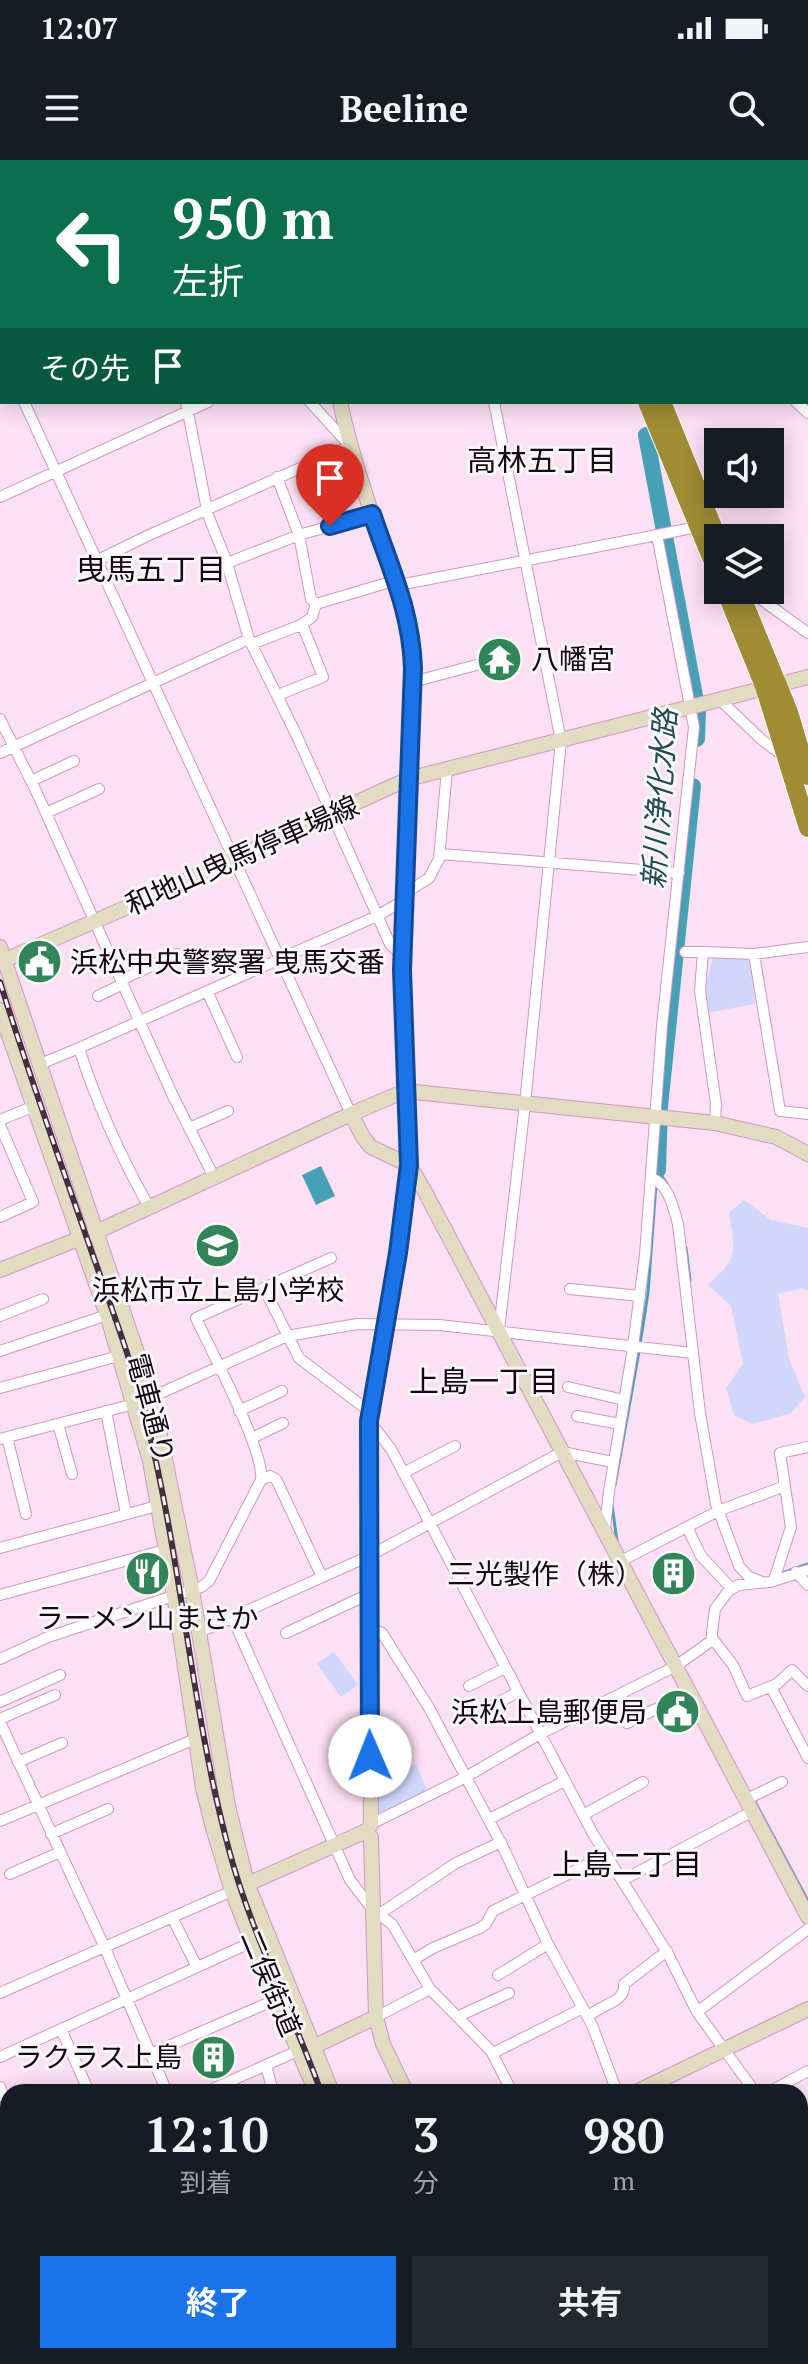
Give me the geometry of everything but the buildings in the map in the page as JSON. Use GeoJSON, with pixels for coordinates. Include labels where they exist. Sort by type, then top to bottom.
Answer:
{"type":"FeatureCollection","features":[{"type":"Feature","properties":{"kind":"highway"},"geometry":{"type":"LineString","coordinates":[[648,404],[707,524]]}},
{"type":"Feature","properties":{"kind":"highway"},"geometry":{"type":"LineString","coordinates":[[663,404],[708,524]]}},
{"type":"Feature","properties":{"kind":"highway"},"geometry":{"type":"LineString","coordinates":[[732,604],[772,686],[788,759],[808,828]]}},
{"type":"Feature","properties":{"kind":"highway"},"geometry":{"type":"LineString","coordinates":[[744,604],[772,686],[808,773]]}},
{"type":"Feature","properties":{"kind":"street"},"geometry":{"type":"LineString","coordinates":[[25,404],[351,1114],[371,1147],[409,1165],[562,1452],[624,1560],[679,1664],[689,1693],[750,1801],[808,1917]]}},
{"type":"Feature","properties":{"kind":"street"},"geometry":{"type":"LineString","coordinates":[[312,404],[350,446]]}},
{"type":"Feature","properties":{"kind":"street"},"geometry":{"type":"LineString","coordinates":[[340,404],[350,446],[398,583],[412,633],[403,957],[409,1165],[369,1416],[369,1827],[376,1912],[376,2017],[383,2044],[402,2084]]}},
{"type":"Feature","properties":{"kind":"street"},"geometry":{"type":"LineString","coordinates":[[494,404],[561,741],[499,1333]]}},
{"type":"Feature","properties":{"kind":"street"},"geometry":{"type":"LineString","coordinates":[[0,497],[187,406],[206,509],[227,563],[251,642],[390,944],[403,957]]}},
{"type":"Feature","properties":{"kind":"street"},"geometry":{"type":"LineString","coordinates":[[96,561],[350,446]]}},
{"type":"Feature","properties":{"kind":"street"},"geometry":{"type":"LineString","coordinates":[[277,477],[299,535],[311,599],[316,604]]}},
{"type":"Feature","properties":{"kind":"street"},"geometry":{"type":"LineString","coordinates":[[227,563],[299,535],[372,514]]}},
{"type":"Feature","properties":{"kind":"street"},"geometry":{"type":"LineString","coordinates":[[316,604],[398,583],[671,531],[704,530]]}},
{"type":"Feature","properties":{"kind":"street"},"geometry":{"type":"LineString","coordinates":[[605,1531],[624,1400],[638,1345],[640,1296],[656,1179],[679,873],[694,727],[694,705],[657,535]]}},
{"type":"Feature","properties":{"kind":"street"},"geometry":{"type":"LineString","coordinates":[[0,753],[251,642],[302,624],[312,617],[316,604]]}},
{"type":"Feature","properties":{"kind":"street"},"geometry":{"type":"LineString","coordinates":[[768,604],[808,633]]}},
{"type":"Feature","properties":{"kind":"street"},"geometry":{"type":"LineString","coordinates":[[278,695],[323,677],[302,624]]}},
{"type":"Feature","properties":{"kind":"street"},"geometry":{"type":"LineString","coordinates":[[412,682],[488,662]]}},
{"type":"Feature","properties":{"kind":"street","name":"和地山曳馬停車場線"},"geometry":{"type":"LineString","coordinates":[[2,956],[94,921],[408,779],[808,677]]}},
{"type":"Feature","properties":{"kind":"street"},"geometry":{"type":"LineString","coordinates":[[718,698],[762,740],[808,773]]}},
{"type":"Feature","properties":{"kind":"street"},"geometry":{"type":"LineString","coordinates":[[0,719],[214,1177]]}},
{"type":"Feature","properties":{"kind":"street"},"geometry":{"type":"LineString","coordinates":[[31,781],[74,761]]}},
{"type":"Feature","properties":{"kind":"street"},"geometry":{"type":"LineString","coordinates":[[38,1065],[377,916],[404,898],[429,878],[441,854],[447,770]]}},
{"type":"Feature","properties":{"kind":"street"},"geometry":{"type":"LineString","coordinates":[[46,813],[99,789]]}},
{"type":"Feature","properties":{"kind":"street"},"geometry":{"type":"LineString","coordinates":[[441,854],[679,873]]}},
{"type":"Feature","properties":{"kind":"street"},"geometry":{"type":"LineString","coordinates":[[685,952],[754,954],[808,947]]}},
{"type":"Feature","properties":{"kind":"street"},"geometry":{"type":"LineString","coordinates":[[703,952],[700,991],[716,1104],[715,1123]]}},
{"type":"Feature","properties":{"kind":"street"},"geometry":{"type":"LineString","coordinates":[[98,996],[177,954]]}},
{"type":"Feature","properties":{"kind":"street"},"geometry":{"type":"LineString","coordinates":[[754,954],[780,1111],[808,1114]]}},
{"type":"Feature","properties":{"kind":"street","name":"電車通り"},"geometry":{"type":"LineString","coordinates":[[2,956],[152,1397],[200,1632],[226,1797],[247,1883]]}},
{"type":"Feature","properties":{"kind":"street"},"geometry":{"type":"LineString","coordinates":[[207,991],[237,1057]]}},
{"type":"Feature","properties":{"kind":"street","name":"電車通り"},"geometry":{"type":"LineString","coordinates":[[0,1010],[107,1315],[150,1461],[195,1739],[213,1828],[232,1891]]}},
{"type":"Feature","properties":{"kind":"street"},"geometry":{"type":"LineString","coordinates":[[79,1048],[97,1103],[127,1169],[149,1207]]}},
{"type":"Feature","properties":{"kind":"street"},"geometry":{"type":"LineString","coordinates":[[0,1270],[96,1232],[405,1091],[715,1123],[776,1137],[808,1154]]}},
{"type":"Feature","properties":{"kind":"street"},"geometry":{"type":"LineString","coordinates":[[0,1217],[33,1202],[0,1122],[32,1107]]}},
{"type":"Feature","properties":{"kind":"street"},"geometry":{"type":"LineString","coordinates":[[189,1128],[228,1111]]}},
{"type":"Feature","properties":{"kind":"street"},"geometry":{"type":"LineString","coordinates":[[656,1179],[670,1199],[678,1224],[700,1413],[718,1511],[739,1566],[749,1577],[772,1581]]}},
{"type":"Feature","properties":{"kind":"street"},"geometry":{"type":"LineString","coordinates":[[0,1659],[48,1637],[192,1590],[209,1581],[261,1480],[260,1459],[196,1318],[331,1258]]}},
{"type":"Feature","properties":{"kind":"street"},"geometry":{"type":"LineString","coordinates":[[264,1288],[299,1358],[369,1416],[391,1449],[583,1815],[667,1951],[697,2012],[749,2084]]}},
{"type":"Feature","properties":{"kind":"street"},"geometry":{"type":"LineString","coordinates":[[570,1289],[640,1296]]}},
{"type":"Feature","properties":{"kind":"street"},"geometry":{"type":"LineString","coordinates":[[0,1316],[43,1299]]}},
{"type":"Feature","properties":{"kind":"street"},"geometry":{"type":"LineString","coordinates":[[0,1351],[107,1315]]}},
{"type":"Feature","properties":{"kind":"street"},"geometry":{"type":"LineString","coordinates":[[152,1397],[287,1336],[357,1324],[439,1325],[693,1353]]}},
{"type":"Feature","properties":{"kind":"street"},"geometry":{"type":"LineString","coordinates":[[1,1385],[119,1356]]}},
{"type":"Feature","properties":{"kind":"street"},"geometry":{"type":"LineString","coordinates":[[568,1387],[624,1400]]}},
{"type":"Feature","properties":{"kind":"street"},"geometry":{"type":"LineString","coordinates":[[239,1411],[282,1391]]}},
{"type":"Feature","properties":{"kind":"street"},"geometry":{"type":"LineString","coordinates":[[26,1514],[3,1438],[134,1404]]}},
{"type":"Feature","properties":{"kind":"street"},"geometry":{"type":"LineString","coordinates":[[106,1411],[126,1514]]}},
{"type":"Feature","properties":{"kind":"street"},"geometry":{"type":"LineString","coordinates":[[577,1416],[620,1424]]}},
{"type":"Feature","properties":{"kind":"street"},"geometry":{"type":"LineString","coordinates":[[252,1438],[283,1423]]}},
{"type":"Feature","properties":{"kind":"street"},"geometry":{"type":"LineString","coordinates":[[58,1424],[72,1474]]}},
{"type":"Feature","properties":{"kind":"street"},"geometry":{"type":"LineString","coordinates":[[403,1473],[455,1446]]}},
{"type":"Feature","properties":{"kind":"street"},"geometry":{"type":"LineString","coordinates":[[772,1581],[791,1527],[780,1453],[808,1447]]}},
{"type":"Feature","properties":{"kind":"street"},"geometry":{"type":"LineString","coordinates":[[200,1632],[369,1556],[562,1452],[613,1462]]}},
{"type":"Feature","properties":{"kind":"street"},"geometry":{"type":"LineString","coordinates":[[261,1480],[270,1476],[276,1479],[322,1577]]}},
{"type":"Feature","properties":{"kind":"street"},"geometry":{"type":"LineString","coordinates":[[624,1560],[718,1511],[785,1486]]}},
{"type":"Feature","properties":{"kind":"street"},"geometry":{"type":"LineString","coordinates":[[0,1548],[157,1506]]}},
{"type":"Feature","properties":{"kind":"street"},"geometry":{"type":"LineString","coordinates":[[687,1527],[701,1556],[732,1589]]}},
{"type":"Feature","properties":{"kind":"street"},"geometry":{"type":"LineString","coordinates":[[0,1595],[165,1550]]}},
{"type":"Feature","properties":{"kind":"street"},"geometry":{"type":"LineString","coordinates":[[0,1993],[334,1845],[464,1778],[540,1734],[679,1664],[708,1644],[712,1638],[715,1609],[732,1589],[808,1570]]}},
{"type":"Feature","properties":{"kind":"street"},"geometry":{"type":"LineString","coordinates":[[796,1572],[808,1585]]}},
{"type":"Feature","properties":{"kind":"street"},"geometry":{"type":"LineString","coordinates":[[286,1633],[369,1594]]}},
{"type":"Feature","properties":{"kind":"street"},"geometry":{"type":"LineString","coordinates":[[232,1617],[350,1880],[376,1912],[392,1924],[430,1989],[493,2053],[508,2084]]}},
{"type":"Feature","properties":{"kind":"street"},"geometry":{"type":"LineString","coordinates":[[369,1627],[382,1633],[410,1676],[489,1819],[548,1944],[585,2013],[614,2084]]}},
{"type":"Feature","properties":{"kind":"street"},"geometry":{"type":"LineString","coordinates":[[712,1638],[733,1665],[747,1696],[781,1682],[792,1670],[808,1686]]}},
{"type":"Feature","properties":{"kind":"street"},"geometry":{"type":"LineString","coordinates":[[469,1686],[505,1668]]}},
{"type":"Feature","properties":{"kind":"street"},"geometry":{"type":"LineString","coordinates":[[0,1702],[60,1675]]}},
{"type":"Feature","properties":{"kind":"street"},"geometry":{"type":"LineString","coordinates":[[771,1687],[808,1758]]}},
{"type":"Feature","properties":{"kind":"street"},"geometry":{"type":"LineString","coordinates":[[484,1710],[518,1692]]}},
{"type":"Feature","properties":{"kind":"street"},"geometry":{"type":"LineString","coordinates":[[627,1723],[689,1693]]}},
{"type":"Feature","properties":{"kind":"street"},"geometry":{"type":"LineString","coordinates":[[55,1695],[0,1720],[163,2084]]}},
{"type":"Feature","properties":{"kind":"street"},"geometry":{"type":"LineString","coordinates":[[0,1821],[195,1739]]}},
{"type":"Feature","properties":{"kind":"street"},"geometry":{"type":"LineString","coordinates":[[18,1762],[62,1743]]}},
{"type":"Feature","properties":{"kind":"street"},"geometry":{"type":"LineString","coordinates":[[489,1819],[565,1781]]}},
{"type":"Feature","properties":{"kind":"street"},"geometry":{"type":"LineString","coordinates":[[583,1815],[643,1782]]}},
{"type":"Feature","properties":{"kind":"street"},"geometry":{"type":"LineString","coordinates":[[623,1880],[782,1782]]}},
{"type":"Feature","properties":{"kind":"street"},"geometry":{"type":"LineString","coordinates":[[51,1834],[108,1809]]}},
{"type":"Feature","properties":{"kind":"street"},"geometry":{"type":"LineString","coordinates":[[376,1912],[456,1863],[501,1842]]}},
{"type":"Feature","properties":{"kind":"street"},"geometry":{"type":"LineString","coordinates":[[10,1874],[60,1852]]}},
{"type":"Feature","properties":{"kind":"street"},"geometry":{"type":"LineString","coordinates":[[413,1960],[480,1928],[493,1911],[607,1855]]}},
{"type":"Feature","properties":{"kind":"street","name":"二俣街道"},"geometry":{"type":"LineString","coordinates":[[247,1883],[307,2048],[314,2084]]}},
{"type":"Feature","properties":{"kind":"street","name":"二俣街道"},"geometry":{"type":"LineString","coordinates":[[232,1891],[277,1999],[327,2084]]}},
{"type":"Feature","properties":{"kind":"street"},"geometry":{"type":"LineString","coordinates":[[172,1917],[197,1967]]}},
{"type":"Feature","properties":{"kind":"street"},"geometry":{"type":"LineString","coordinates":[[697,2012],[808,1929]]}},
{"type":"Feature","properties":{"kind":"street"},"geometry":{"type":"LineString","coordinates":[[0,2057],[252,1942]]}},
{"type":"Feature","properties":{"kind":"street"},"geometry":{"type":"LineString","coordinates":[[498,1975],[548,1944]]}},
{"type":"Feature","properties":{"kind":"street"},"geometry":{"type":"LineString","coordinates":[[493,2053],[619,2000],[624,1984],[667,1951]]}},
{"type":"Feature","properties":{"kind":"street"},"geometry":{"type":"LineString","coordinates":[[224,2084],[376,2017],[430,1989]]}},
{"type":"Feature","properties":{"kind":"street"},"geometry":{"type":"LineString","coordinates":[[459,2016],[509,1993]]}},
{"type":"Feature","properties":{"kind":"street"},"geometry":{"type":"LineString","coordinates":[[150,2054],[277,1999]]}},
{"type":"Feature","properties":{"kind":"street"},"geometry":{"type":"LineString","coordinates":[[653,2084],[808,2009]]}},
{"type":"Feature","properties":{"kind":"street"},"geometry":{"type":"LineString","coordinates":[[61,2029],[84,2084]]}},
{"type":"Feature","properties":{"kind":"street"},"geometry":{"type":"LineString","coordinates":[[266,2065],[271,2084]]}},
{"type":"Feature","properties":{"kind":"street"},"geometry":{"type":"LineString","coordinates":[[784,2084],[808,2071]]}},
{"type":"Feature","properties":{"kind":"shaded area"},"geometry":{"type":"Polygon","coordinates":[[[713,957],[747,958],[751,962],[755,1004],[706,1013],[704,993],[713,957]]]}},
{"type":"Feature","properties":{"kind":"shaded area"},"geometry":{"type":"Polygon","coordinates":[[[321,1166],[335,1196],[316,1205],[302,1175],[321,1166]]]}},
{"type":"Feature","properties":{"kind":"shaded area"},"geometry":{"type":"Polygon","coordinates":[[[744,1200],[771,1220],[808,1228],[808,1290],[802,1288],[778,1294],[789,1359],[805,1397],[791,1413],[753,1424],[734,1415],[726,1388],[743,1364],[731,1306],[708,1285],[730,1260],[733,1246],[729,1213],[744,1200]]]}},
{"type":"Feature","properties":{"kind":"shaded area"},"geometry":{"type":"Polygon","coordinates":[[[334,1652],[358,1685],[341,1697],[317,1664],[334,1652]]]}},
{"type":"Feature","properties":{"kind":"shaded area"},"geometry":{"type":"Polygon","coordinates":[[[416,1764],[427,1791],[385,1813],[379,1812],[377,1783],[416,1764]]]}},
{"type":"Feature","properties":{"kind":"waterway","name":"新川浄化水路"},"geometry":{"type":"LineString","coordinates":[[646,435],[698,712],[697,739]]}},
{"type":"Feature","properties":{"kind":"waterway"},"geometry":{"type":"LineString","coordinates":[[776,604],[780,607]]}},
{"type":"Feature","properties":{"kind":"waterway","name":"新川浄化水路"},"geometry":{"type":"LineString","coordinates":[[658,1170],[660,1107],[693,786]]}},
{"type":"Feature","properties":{"kind":"waterway"},"geometry":{"type":"LineString","coordinates":[[658,1170],[667,1184]]}},
{"type":"Feature","properties":{"kind":"waterway"},"geometry":{"type":"LineString","coordinates":[[640,1344],[648,1293],[656,1184]]}},
{"type":"Feature","properties":{"kind":"waterway"},"geometry":{"type":"LineString","coordinates":[[686,1248],[690,1280]]}},
{"type":"Feature","properties":{"kind":"waterway"},"geometry":{"type":"LineString","coordinates":[[615,1485],[639,1351]]}},
{"type":"Feature","properties":{"kind":"waterway"},"geometry":{"type":"LineString","coordinates":[[612,1505],[617,1541]]}},
{"type":"Feature","properties":{"kind":"waterway"},"geometry":{"type":"LineString","coordinates":[[782,1573],[808,1564]]}},
{"type":"Feature","properties":{"kind":"waterway"},"geometry":{"type":"LineString","coordinates":[[753,1798],[808,1901]]}},
{"type":"Feature","properties":{"kind":"railway"},"geometry":{"type":"LineString","coordinates":[[0,982],[141,1401],[159,1476],[205,1743],[229,1850],[260,1942],[318,2084]]}},
{"type":"Feature","properties":{"kind":"place","name":"八幡宮"},"geometry":{"type":"Point","coordinates":[500,659]}},
{"type":"Feature","properties":{"kind":"place","name":"浜松中央警察署 曳馬交番"},"geometry":{"type":"Point","coordinates":[39,962]}},
{"type":"Feature","properties":{"kind":"place","name":"浜松市立上島小学校"},"geometry":{"type":"Point","coordinates":[218,1246]}},
{"type":"Feature","properties":{"kind":"place","name":"ラーメン山まさか"},"geometry":{"type":"Point","coordinates":[147,1573]}},
{"type":"Feature","properties":{"kind":"place","name":"三光製作（株）"},"geometry":{"type":"Point","coordinates":[674,1574]}},
{"type":"Feature","properties":{"kind":"place","name":"浜松上島郵便局"},"geometry":{"type":"Point","coordinates":[678,1712]}},
{"type":"Feature","properties":{"kind":"place","name":"ラクラス上島"},"geometry":{"type":"Point","coordinates":[213,2057]}},
{"type":"Feature","properties":{"kind":"district","name":"高林五丁目"},"geometry":{"type":"Point","coordinates":[542,461]}},
{"type":"Feature","properties":{"kind":"district","name":"曳馬五丁目"},"geometry":{"type":"Point","coordinates":[151,570]}},
{"type":"Feature","properties":{"kind":"district","name":"上島一丁目"},"geometry":{"type":"Point","coordinates":[484,1382]}},
{"type":"Feature","properties":{"kind":"district","name":"上島二丁目"},"geometry":{"type":"Point","coordinates":[627,1865]}},
{"type":"Feature","properties":{"kind":"route"},"geometry":{"type":"LineString","coordinates":[[330,526],[372,514],[399,585],[412,633],[402,970],[409,1165],[398,1253],[369,1421],[370,1756]]}}]}
